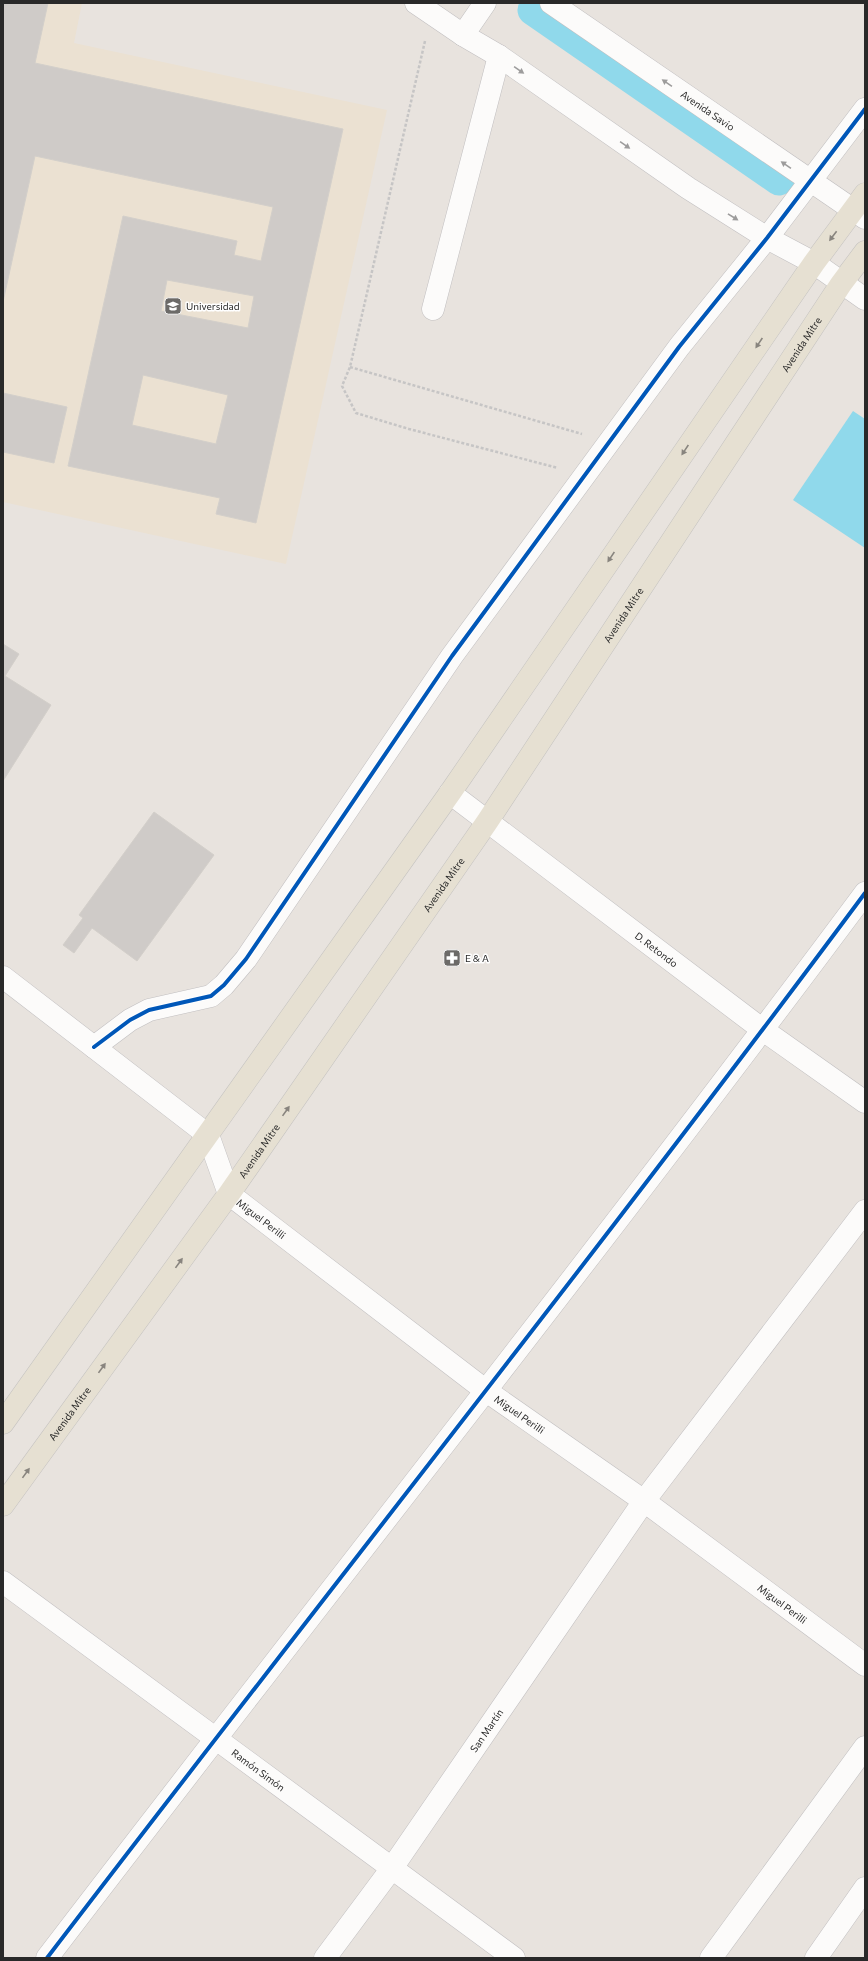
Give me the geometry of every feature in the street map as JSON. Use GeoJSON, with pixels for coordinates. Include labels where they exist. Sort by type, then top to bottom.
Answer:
{"type":"FeatureCollection","features":[{"type":"Feature","properties":{"kind":"main road"},"geometry":{"type":"LineString","coordinates":[[3,1423],[450,793],[814,263],[861,207]]}},
{"type":"Feature","properties":{"kind":"main road","name":"Avenida Mitre"},"geometry":{"type":"LineString","coordinates":[[3,1505],[229,1194],[487,822],[841,284],[865,252]]}},
{"type":"Feature","properties":{"kind":"street"},"geometry":{"type":"LineString","coordinates":[[416,3],[463,35],[499,56],[688,188],[767,238],[814,263],[841,284],[865,299]]}},
{"type":"Feature","properties":{"kind":"street"},"geometry":{"type":"LineString","coordinates":[[463,35],[485,3]]}},
{"type":"Feature","properties":{"kind":"street","name":"Avenida Savio"},"geometry":{"type":"LineString","coordinates":[[550,3],[810,181],[861,207]]}},
{"type":"Feature","properties":{"kind":"street"},"geometry":{"type":"LineString","coordinates":[[433,309],[499,56]]}},
{"type":"Feature","properties":{"kind":"street"},"geometry":{"type":"LineString","coordinates":[[94,1047],[130,1020],[150,1010],[212,996],[224,985],[246,959],[452,656],[679,347],[767,238],[865,109]]}},
{"type":"Feature","properties":{"kind":"street","name":"D. Retondo"},"geometry":{"type":"LineString","coordinates":[[450,793],[763,1030],[865,1102]]}},
{"type":"Feature","properties":{"kind":"street"},"geometry":{"type":"LineString","coordinates":[[47,1958],[215,1738],[763,1030],[865,893]]}},
{"type":"Feature","properties":{"kind":"street"},"geometry":{"type":"LineString","coordinates":[[3,977],[208,1135]]}},
{"type":"Feature","properties":{"kind":"street","name":"Miguel Perilli"},"geometry":{"type":"LineString","coordinates":[[208,1135],[229,1194],[485,1390],[644,1501],[865,1665]]}},
{"type":"Feature","properties":{"kind":"street","name":"San Martín"},"geometry":{"type":"LineString","coordinates":[[325,1958],[392,1868],[644,1501],[865,1211]]}},
{"type":"Feature","properties":{"kind":"street","name":"Ramón Simón"},"geometry":{"type":"LineString","coordinates":[[3,1582],[514,1958]]}},
{"type":"Feature","properties":{"kind":"street"},"geometry":{"type":"LineString","coordinates":[[711,1958],[865,1747]]}},
{"type":"Feature","properties":{"kind":"street"},"geometry":{"type":"LineString","coordinates":[[816,1958],[865,1888]]}},
{"type":"Feature","properties":{"kind":"path"},"geometry":{"type":"LineString","coordinates":[[350,368],[609,442]]}},
{"type":"Feature","properties":{"kind":"shaded area","name":"Universidad"},"geometry":{"type":"Polygon","coordinates":[[[3,3],[82,3],[74,43],[387,110],[286,564],[3,502],[3,3]]]}},
{"type":"Feature","properties":{"kind":"water"},"geometry":{"type":"Polygon","coordinates":[[[853,411],[865,419],[865,548],[793,500],[853,411]]]}},
{"type":"Feature","properties":{"kind":"building"},"geometry":{"type":"Polygon","coordinates":[[[3,3],[48,3],[35,63],[343,129],[256,523],[216,514],[220,498],[68,466],[123,216],[237,241],[234,255],[261,261],[273,207],[35,156],[3,302],[3,3]],[[167,280],[161,311],[248,328],[254,296],[167,280]],[[143,375],[132,425],[216,444],[228,395],[143,375]]]}},
{"type":"Feature","properties":{"kind":"building"},"geometry":{"type":"Polygon","coordinates":[[[3,393],[67,407],[54,463],[3,452],[3,393]]]}},
{"type":"Feature","properties":{"kind":"building"},"geometry":{"type":"Polygon","coordinates":[[[3,644],[19,654],[5,676],[51,705],[3,781],[3,644]]]}},
{"type":"Feature","properties":{"kind":"building"},"geometry":{"type":"Polygon","coordinates":[[[154,812],[214,855],[137,961],[92,928],[74,953],[63,945],[83,918],[79,915],[154,812]]]}},
{"type":"Feature","properties":{"kind":"waterway"},"geometry":{"type":"LineString","coordinates":[[533,10],[779,180]]}},
{"type":"Feature","properties":{"kind":"cycle path"},"geometry":{"type":"LineString","coordinates":[[94,1047],[130,1020],[149,1010],[211,996],[224,985],[246,959],[452,656],[679,347],[767,238],[865,109]]}},
{"type":"Feature","properties":{"kind":"cycle path"},"geometry":{"type":"LineString","coordinates":[[47,1958],[561,1294],[865,893]]}},
{"type":"Feature","properties":{"kind":"place","name":"Universidad"},"geometry":{"type":"Point","coordinates":[173,306]}},
{"type":"Feature","properties":{"kind":"place","name":"E & A"},"geometry":{"type":"Point","coordinates":[452,958]}}]}
